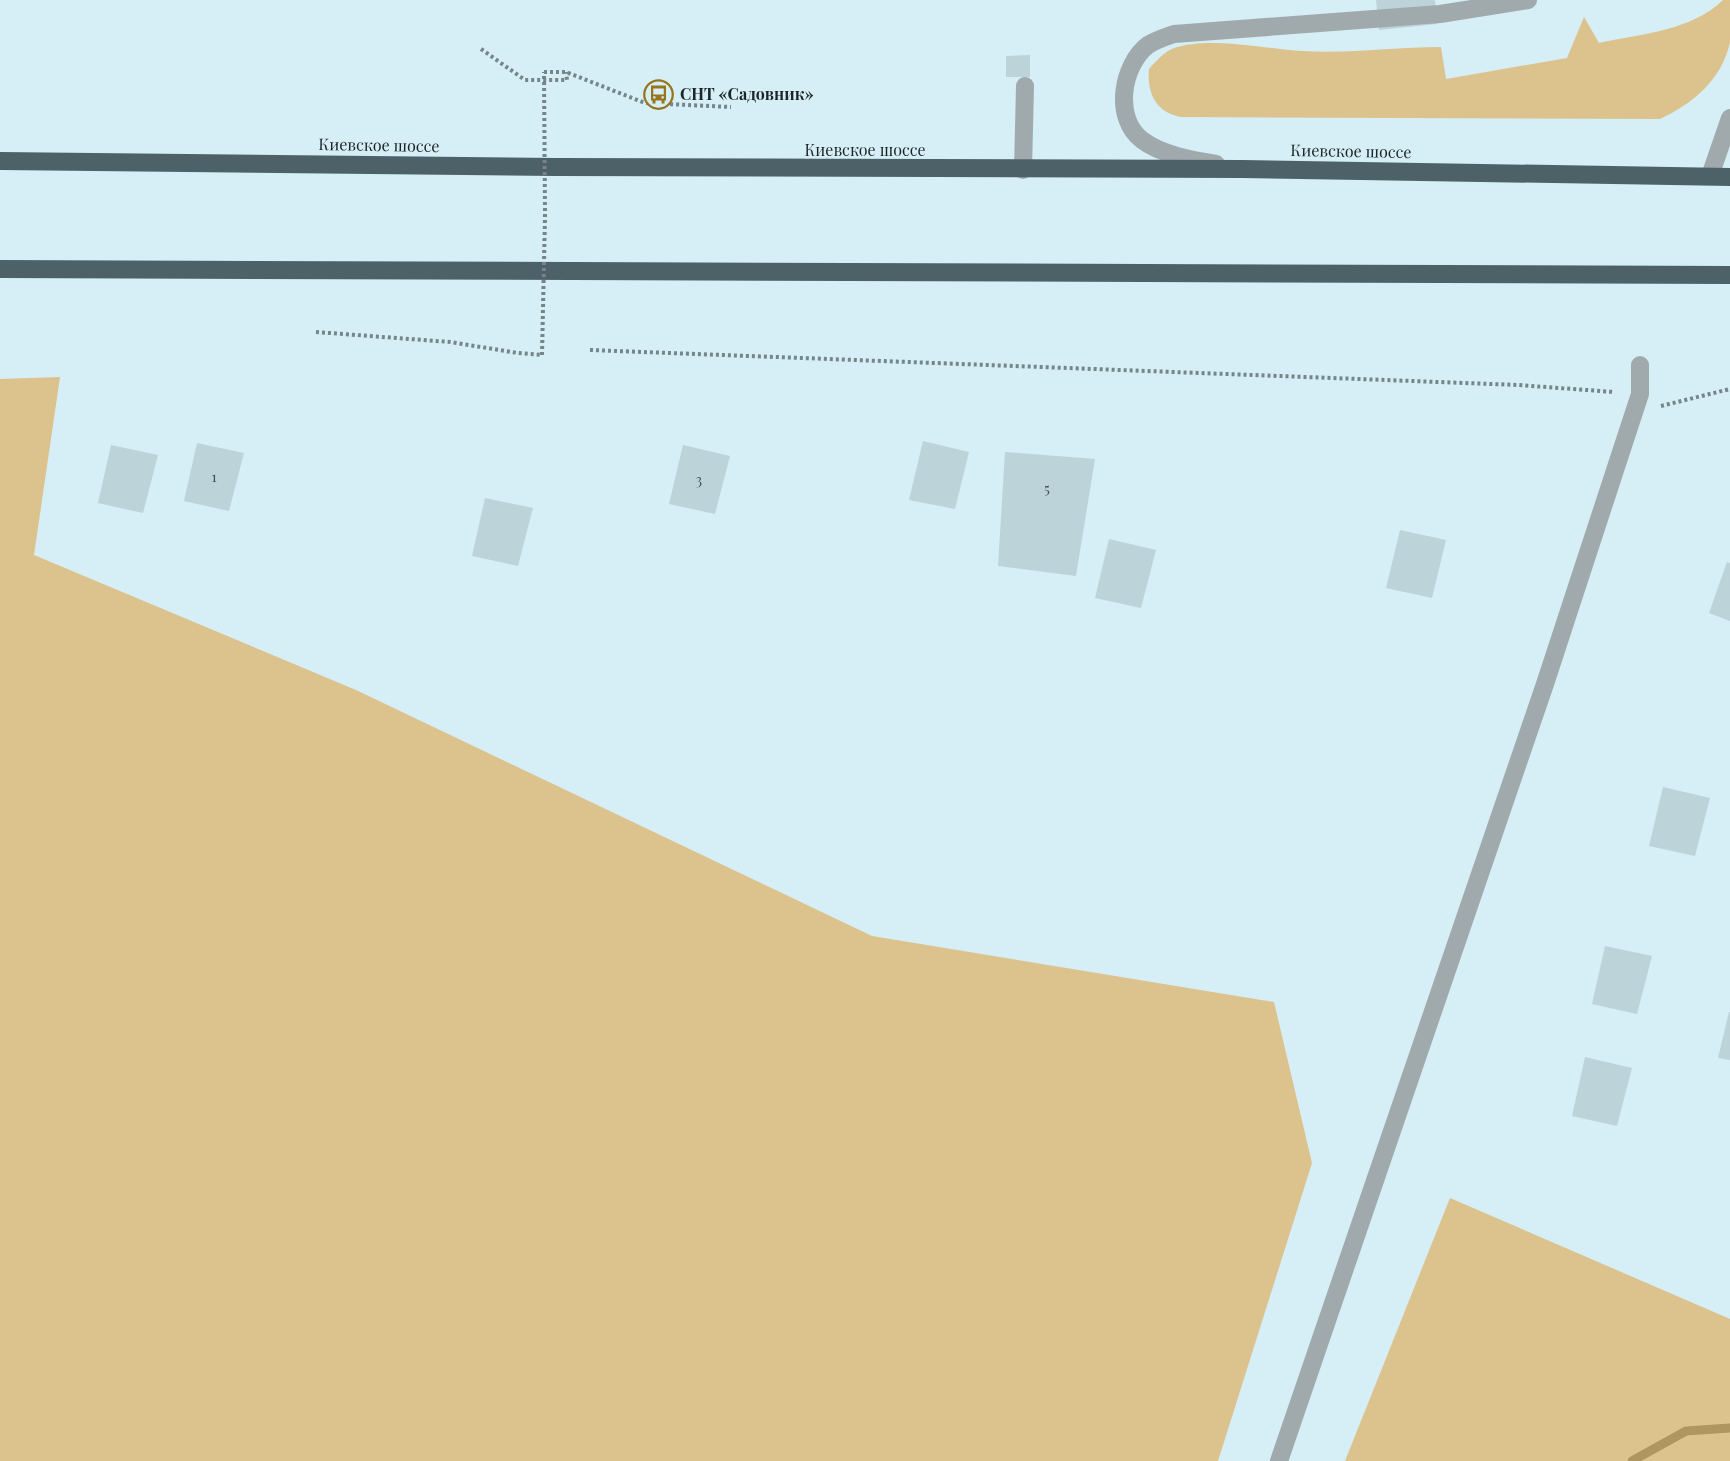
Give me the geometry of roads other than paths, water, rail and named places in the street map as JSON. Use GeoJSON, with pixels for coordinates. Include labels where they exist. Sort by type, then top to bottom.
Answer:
{"type":"FeatureCollection","features":[{"type":"Feature","properties":{"kind":"highway","name":"Киевское шоссе"},"geometry":{"type":"LineString","coordinates":[[0,161],[1023,170],[1242,169],[1730,177]]}},
{"type":"Feature","properties":{"kind":"highway"},"geometry":{"type":"LineString","coordinates":[[0,269],[1730,275]]}},
{"type":"Feature","properties":{"kind":"street"},"geometry":{"type":"LineString","coordinates":[[1242,169],[1167,153],[1142,140],[1132,129],[1126,114],[1125,85],[1133,65],[1147,46],[1174,34],[1440,14],[1528,0]]}},
{"type":"Feature","properties":{"kind":"street"},"geometry":{"type":"LineString","coordinates":[[1023,170],[1025,86]]}},
{"type":"Feature","properties":{"kind":"street"},"geometry":{"type":"LineString","coordinates":[[1710,177],[1730,118]]}},
{"type":"Feature","properties":{"kind":"street"},"geometry":{"type":"LineString","coordinates":[[1280,1461],[1545,684],[1637,402],[1640,365]]}},
{"type":"Feature","properties":{"kind":"waterway"},"geometry":{"type":"LineString","coordinates":[[1632,1461],[1686,1431],[1730,1428]]}},
{"type":"Feature","properties":{"kind":"place","name":"СНТ «Садовник»"},"geometry":{"type":"Point","coordinates":[659,94]}}]}
